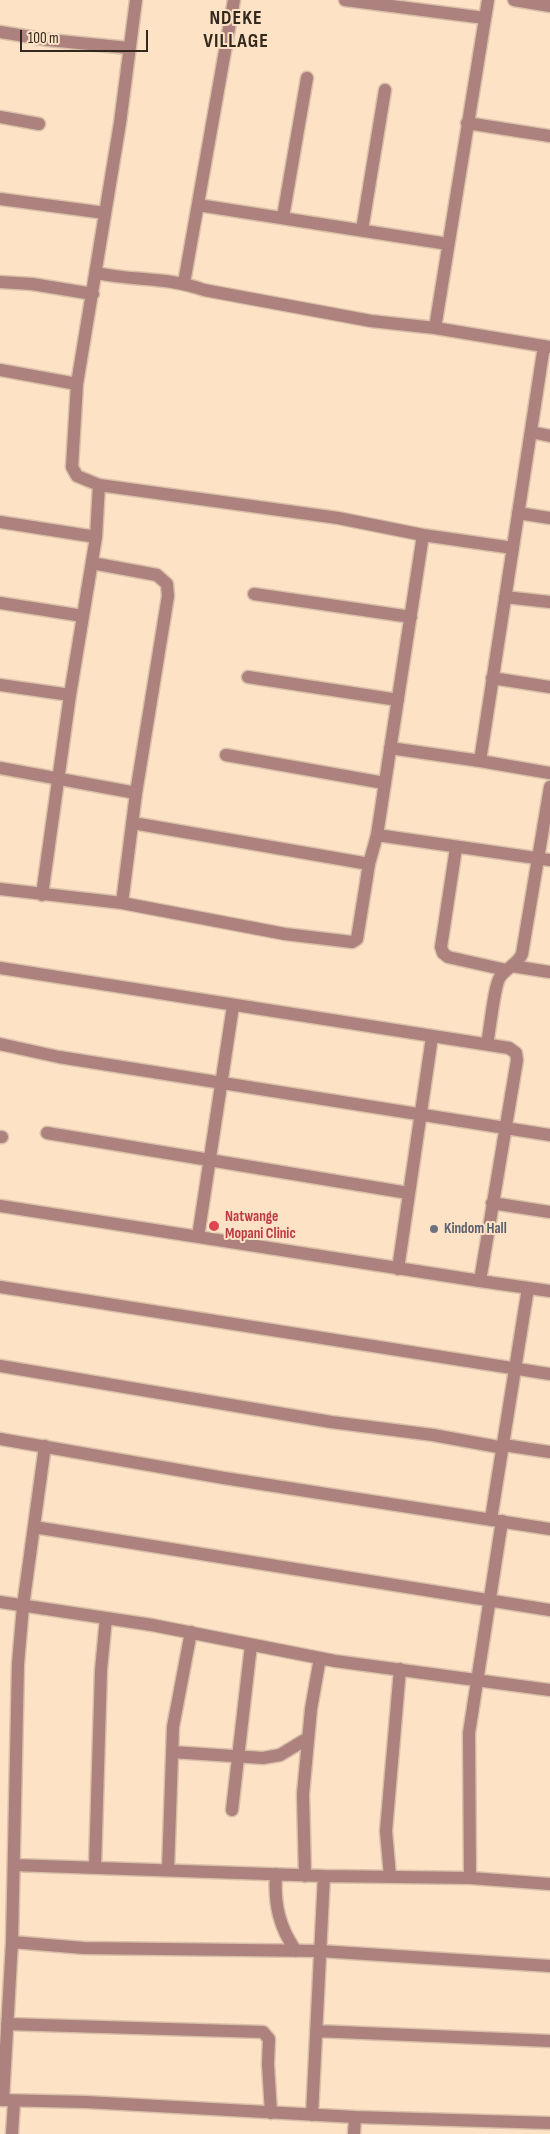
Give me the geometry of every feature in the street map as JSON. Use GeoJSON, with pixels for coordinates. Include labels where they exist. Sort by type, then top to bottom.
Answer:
{"type":"FeatureCollection","features":[{"type":"Feature","properties":{"kind":"street"},"geometry":{"type":"LineString","coordinates":[[136,0],[120,123],[97,273],[77,384],[72,467],[77,476],[99,485],[338,518],[423,535],[513,548]]}},
{"type":"Feature","properties":{"kind":"street"},"geometry":{"type":"LineString","coordinates":[[184,283],[234,0]]}},
{"type":"Feature","properties":{"kind":"street"},"geometry":{"type":"LineString","coordinates":[[346,0],[485,18]]}},
{"type":"Feature","properties":{"kind":"street"},"geometry":{"type":"LineString","coordinates":[[435,328],[488,0]]}},
{"type":"Feature","properties":{"kind":"street"},"geometry":{"type":"LineString","coordinates":[[514,0],[550,6]]}},
{"type":"Feature","properties":{"kind":"street"},"geometry":{"type":"LineString","coordinates":[[0,32],[49,40],[130,48]]}},
{"type":"Feature","properties":{"kind":"street"},"geometry":{"type":"LineString","coordinates":[[283,217],[307,78]]}},
{"type":"Feature","properties":{"kind":"street"},"geometry":{"type":"LineString","coordinates":[[362,230],[385,90]]}},
{"type":"Feature","properties":{"kind":"street"},"geometry":{"type":"LineString","coordinates":[[0,117],[39,124]]}},
{"type":"Feature","properties":{"kind":"street"},"geometry":{"type":"LineString","coordinates":[[467,123],[550,136]]}},
{"type":"Feature","properties":{"kind":"street"},"geometry":{"type":"LineString","coordinates":[[0,199],[105,213]]}},
{"type":"Feature","properties":{"kind":"street"},"geometry":{"type":"LineString","coordinates":[[198,205],[448,244]]}},
{"type":"Feature","properties":{"kind":"street"},"geometry":{"type":"LineString","coordinates":[[97,273],[120,278],[142,278],[184,283],[204,290],[372,321],[435,328],[547,347],[531,432],[480,761]]}},
{"type":"Feature","properties":{"kind":"street"},"geometry":{"type":"LineString","coordinates":[[0,282],[32,284],[93,294]]}},
{"type":"Feature","properties":{"kind":"street"},"geometry":{"type":"LineString","coordinates":[[0,370],[77,384]]}},
{"type":"Feature","properties":{"kind":"street"},"geometry":{"type":"LineString","coordinates":[[531,432],[550,436]]}},
{"type":"Feature","properties":{"kind":"street"},"geometry":{"type":"LineString","coordinates":[[42,895],[70,695],[96,538],[99,485]]}},
{"type":"Feature","properties":{"kind":"street"},"geometry":{"type":"LineString","coordinates":[[518,513],[550,518]]}},
{"type":"Feature","properties":{"kind":"street"},"geometry":{"type":"LineString","coordinates":[[0,522],[96,538]]}},
{"type":"Feature","properties":{"kind":"street"},"geometry":{"type":"LineString","coordinates":[[0,889],[122,903],[285,934],[352,942],[357,939],[360,932],[369,864],[377,835],[423,535]]}},
{"type":"Feature","properties":{"kind":"street"},"geometry":{"type":"LineString","coordinates":[[92,563],[157,575],[166,584],[168,596],[136,793],[122,903]]}},
{"type":"Feature","properties":{"kind":"street"},"geometry":{"type":"LineString","coordinates":[[254,594],[411,617]]}},
{"type":"Feature","properties":{"kind":"street"},"geometry":{"type":"LineString","coordinates":[[505,597],[550,602]]}},
{"type":"Feature","properties":{"kind":"street"},"geometry":{"type":"LineString","coordinates":[[0,603],[83,616]]}},
{"type":"Feature","properties":{"kind":"street"},"geometry":{"type":"LineString","coordinates":[[248,677],[398,700]]}},
{"type":"Feature","properties":{"kind":"street"},"geometry":{"type":"LineString","coordinates":[[492,678],[550,688]]}},
{"type":"Feature","properties":{"kind":"street"},"geometry":{"type":"LineString","coordinates":[[0,685],[70,695]]}},
{"type":"Feature","properties":{"kind":"street"},"geometry":{"type":"LineString","coordinates":[[390,748],[480,761],[550,774]]}},
{"type":"Feature","properties":{"kind":"street"},"geometry":{"type":"LineString","coordinates":[[226,755],[384,783]]}},
{"type":"Feature","properties":{"kind":"street"},"geometry":{"type":"LineString","coordinates":[[0,768],[136,793]]}},
{"type":"Feature","properties":{"kind":"street"},"geometry":{"type":"LineString","coordinates":[[488,1044],[499,979],[509,968],[518,962],[522,954],[544,860],[550,787]]}},
{"type":"Feature","properties":{"kind":"street"},"geometry":{"type":"LineString","coordinates":[[133,823],[369,864]]}},
{"type":"Feature","properties":{"kind":"street"},"geometry":{"type":"LineString","coordinates":[[377,835],[456,848],[488,850],[544,860]]}},
{"type":"Feature","properties":{"kind":"street"},"geometry":{"type":"LineString","coordinates":[[456,848],[441,947],[443,953],[448,957],[509,968],[550,972]]}},
{"type":"Feature","properties":{"kind":"street"},"geometry":{"type":"LineString","coordinates":[[0,968],[509,1048],[516,1053],[517,1060],[480,1281]]}},
{"type":"Feature","properties":{"kind":"street"},"geometry":{"type":"LineString","coordinates":[[198,1237],[223,1083],[233,1006]]}},
{"type":"Feature","properties":{"kind":"street"},"geometry":{"type":"LineString","coordinates":[[398,1269],[432,1037]]}},
{"type":"Feature","properties":{"kind":"street"},"geometry":{"type":"LineString","coordinates":[[0,1044],[59,1057],[550,1135]]}},
{"type":"Feature","properties":{"kind":"street"},"geometry":{"type":"LineString","coordinates":[[47,1133],[408,1193]]}},
{"type":"Feature","properties":{"kind":"street"},"geometry":{"type":"LineString","coordinates":[[492,1203],[550,1212]]}},
{"type":"Feature","properties":{"kind":"street"},"geometry":{"type":"LineString","coordinates":[[0,1206],[550,1292]]}},
{"type":"Feature","properties":{"kind":"street"},"geometry":{"type":"LineString","coordinates":[[0,1287],[550,1374]]}},
{"type":"Feature","properties":{"kind":"street"},"geometry":{"type":"LineString","coordinates":[[470,1878],[468,1751],[473,1696],[478,1680],[491,1600],[504,1446],[514,1367],[528,1288]]}},
{"type":"Feature","properties":{"kind":"street"},"geometry":{"type":"LineString","coordinates":[[0,1366],[331,1422],[550,1452]]}},
{"type":"Feature","properties":{"kind":"street"},"geometry":{"type":"LineString","coordinates":[[0,1439],[224,1478],[550,1529]]}},
{"type":"Feature","properties":{"kind":"street"},"geometry":{"type":"LineString","coordinates":[[12,2134],[6,2100],[7,2024],[12,1942],[18,1664],[23,1606],[45,1446]]}},
{"type":"Feature","properties":{"kind":"street"},"geometry":{"type":"LineString","coordinates":[[34,1527],[550,1610]]}},
{"type":"Feature","properties":{"kind":"street"},"geometry":{"type":"LineString","coordinates":[[0,1602],[190,1632],[320,1658],[550,1690]]}},
{"type":"Feature","properties":{"kind":"street"},"geometry":{"type":"LineString","coordinates":[[95,1868],[101,1670],[106,1618]]}},
{"type":"Feature","properties":{"kind":"street"},"geometry":{"type":"LineString","coordinates":[[168,1870],[174,1718],[190,1632]]}},
{"type":"Feature","properties":{"kind":"street"},"geometry":{"type":"LineString","coordinates":[[232,1810],[251,1645]]}},
{"type":"Feature","properties":{"kind":"street"},"geometry":{"type":"LineString","coordinates":[[305,1876],[302,1794],[311,1709],[320,1658]]}},
{"type":"Feature","properties":{"kind":"street"},"geometry":{"type":"LineString","coordinates":[[390,1876],[387,1814],[400,1669]]}},
{"type":"Feature","properties":{"kind":"street"},"geometry":{"type":"LineString","coordinates":[[172,1752],[263,1758],[280,1755],[308,1738]]}},
{"type":"Feature","properties":{"kind":"street"},"geometry":{"type":"LineString","coordinates":[[14,1865],[305,1876],[470,1878],[550,1884]]}},
{"type":"Feature","properties":{"kind":"street"},"geometry":{"type":"LineString","coordinates":[[276,1874],[274,1895],[279,1921],[284,1934],[296,1951]]}},
{"type":"Feature","properties":{"kind":"street"},"geometry":{"type":"LineString","coordinates":[[312,2115],[324,1876]]}},
{"type":"Feature","properties":{"kind":"street"},"geometry":{"type":"LineString","coordinates":[[12,1942],[84,1948],[320,1952],[550,1966]]}},
{"type":"Feature","properties":{"kind":"street"},"geometry":{"type":"LineString","coordinates":[[7,2024],[263,2032],[269,2039],[268,2064],[272,2113]]}},
{"type":"Feature","properties":{"kind":"street"},"geometry":{"type":"LineString","coordinates":[[316,2031],[550,2041]]}},
{"type":"Feature","properties":{"kind":"street"},"geometry":{"type":"LineString","coordinates":[[6,2100],[86,2102],[355,2117],[550,2123]]}},
{"type":"Feature","properties":{"kind":"street"},"geometry":{"type":"LineString","coordinates":[[354,2134],[355,2117]]}},
{"type":"Feature","properties":{"kind":"place","name":"Natwange Mopani Clinic"},"geometry":{"type":"Point","coordinates":[214,1226]}},
{"type":"Feature","properties":{"kind":"place","name":"Kindom Hall"},"geometry":{"type":"Point","coordinates":[434,1229]}},
{"type":"Feature","properties":{"kind":"district","name":"NDEKE VILLAGE"},"geometry":{"type":"Point","coordinates":[236,30]}}]}
